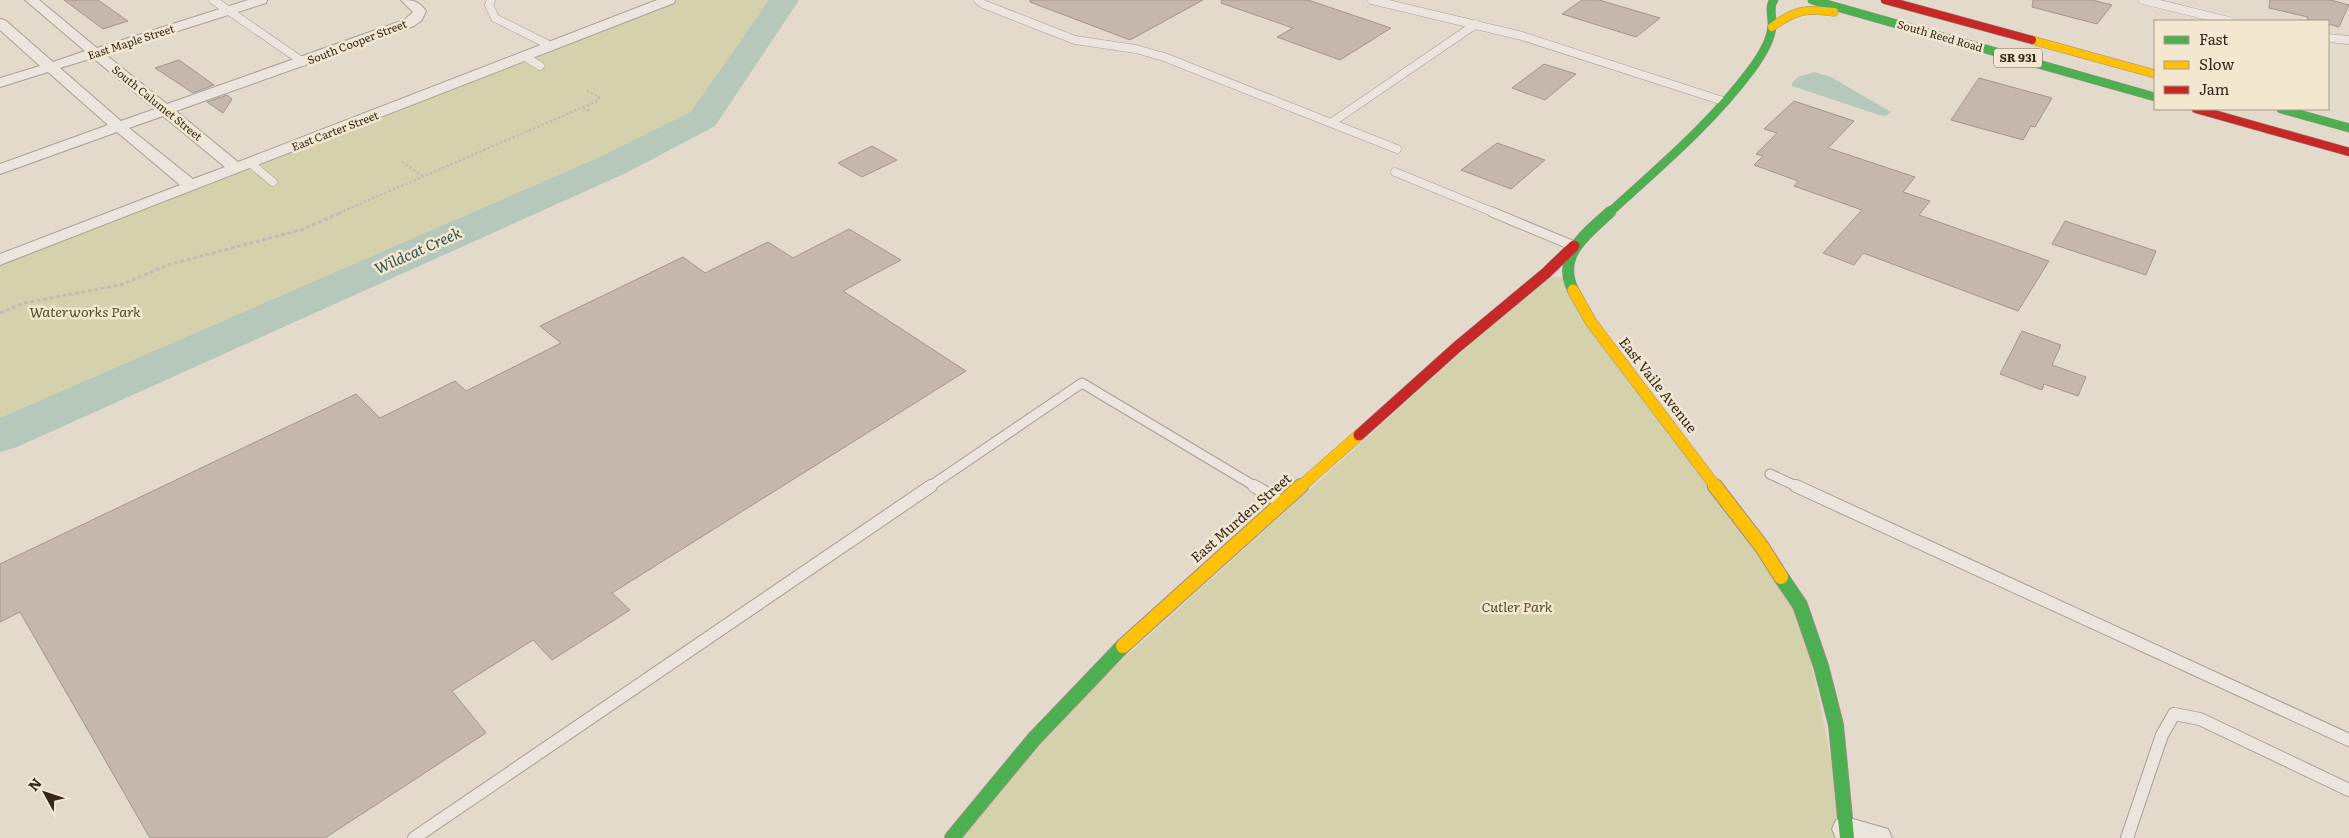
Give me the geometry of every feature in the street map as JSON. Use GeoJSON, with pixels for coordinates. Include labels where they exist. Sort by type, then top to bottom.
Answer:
{"type":"FeatureCollection","features":[{"type":"Feature","properties":{"kind":"street","name":"South Calumet Street"},"geometry":{"type":"LineString","coordinates":[[31,0],[166,111],[244,166]]}},
{"type":"Feature","properties":{"kind":"street","name":"East Maple Street"},"geometry":{"type":"LineString","coordinates":[[0,83],[261,0]]}},
{"type":"Feature","properties":{"kind":"street","name":"South Cooper Street"},"geometry":{"type":"LineString","coordinates":[[302,62],[409,23],[417,17],[420,11],[407,0]]}},
{"type":"Feature","properties":{"kind":"street","name":"East Carter Street"},"geometry":{"type":"LineString","coordinates":[[0,260],[669,0]]}},
{"type":"Feature","properties":{"kind":"street"},"geometry":{"type":"LineString","coordinates":[[1574,246],[1694,135],[1751,70],[1764,49],[1772,27],[1771,4],[1774,0]]}},
{"type":"Feature","properties":{"kind":"street","name":"South Reed Road"},"geometry":{"type":"LineString","coordinates":[[1812,0],[2154,97]]}},
{"type":"Feature","properties":{"kind":"street","name":"South Reed Road"},"geometry":{"type":"LineString","coordinates":[[1885,0],[2154,74]]}},
{"type":"Feature","properties":{"kind":"street"},"geometry":{"type":"LineString","coordinates":[[1772,27],[1793,11],[1816,9],[1880,19]]}},
{"type":"Feature","properties":{"kind":"street"},"geometry":{"type":"LineString","coordinates":[[0,23],[119,127],[191,186]]}},
{"type":"Feature","properties":{"kind":"street"},"geometry":{"type":"LineString","coordinates":[[0,169],[302,62]]}},
{"type":"Feature","properties":{"kind":"street"},"geometry":{"type":"LineString","coordinates":[[2200,110],[2349,152]]}},
{"type":"Feature","properties":{"kind":"street"},"geometry":{"type":"LineString","coordinates":[[2284,110],[2349,128]]}},
{"type":"Feature","properties":{"kind":"street","name":"East Murden Street"},"geometry":{"type":"LineString","coordinates":[[952,838],[981,799],[1021,752],[1079,690],[1158,611],[1371,425],[1458,346],[1544,277],[1574,246]]}},
{"type":"Feature","properties":{"kind":"street","name":"East Vaile Avenue"},"geometry":{"type":"LineString","coordinates":[[1574,246],[1567,277],[1577,299],[1611,349],[1762,547],[1800,605],[1821,666],[1836,726],[1847,833]]}},
{"type":"Feature","properties":{"kind":"street"},"geometry":{"type":"LineString","coordinates":[[1847,833],[1878,838]]}},
{"type":"Feature","properties":{"kind":"lane"},"geometry":{"type":"LineString","coordinates":[[213,0],[302,62]]}},
{"type":"Feature","properties":{"kind":"lane"},"geometry":{"type":"LineString","coordinates":[[491,0],[489,5],[495,18],[551,46]]}},
{"type":"Feature","properties":{"kind":"lane"},"geometry":{"type":"LineString","coordinates":[[978,0],[983,4],[1074,40],[1136,49],[1164,57],[1397,149]]}},
{"type":"Feature","properties":{"kind":"lane"},"geometry":{"type":"LineString","coordinates":[[1372,0],[1522,36],[1723,101]]}},
{"type":"Feature","properties":{"kind":"lane"},"geometry":{"type":"LineString","coordinates":[[2143,0],[2225,20]]}},
{"type":"Feature","properties":{"kind":"lane"},"geometry":{"type":"LineString","coordinates":[[1331,123],[1476,24]]}},
{"type":"Feature","properties":{"kind":"lane"},"geometry":{"type":"LineString","coordinates":[[2329,38],[2349,40]]}},
{"type":"Feature","properties":{"kind":"lane"},"geometry":{"type":"LineString","coordinates":[[524,56],[540,66]]}},
{"type":"Feature","properties":{"kind":"lane"},"geometry":{"type":"LineString","coordinates":[[244,166],[273,182]]}},
{"type":"Feature","properties":{"kind":"lane"},"geometry":{"type":"LineString","coordinates":[[1395,172],[1574,246]]}},
{"type":"Feature","properties":{"kind":"lane"},"geometry":{"type":"LineString","coordinates":[[414,838],[1082,383],[1281,502]]}},
{"type":"Feature","properties":{"kind":"lane"},"geometry":{"type":"LineString","coordinates":[[1770,474],[2349,740]]}},
{"type":"Feature","properties":{"kind":"lane"},"geometry":{"type":"LineString","coordinates":[[2127,838],[2162,735],[2174,714],[2200,719],[2349,790]]}},
{"type":"Feature","properties":{"kind":"path"},"geometry":{"type":"LineString","coordinates":[[0,313],[24,303],[120,285],[171,264],[304,229],[336,217],[423,176],[597,101],[599,98],[587,91]]}},
{"type":"Feature","properties":{"kind":"path"},"geometry":{"type":"LineString","coordinates":[[583,108],[590,111]]}},
{"type":"Feature","properties":{"kind":"path"},"geometry":{"type":"LineString","coordinates":[[402,162],[423,176]]}},
{"type":"Feature","properties":{"kind":"green space","name":"Waterworks Park"},"geometry":{"type":"Polygon","coordinates":[[[669,0],[784,0],[703,119],[613,165],[0,436],[0,260],[669,0]]]}},
{"type":"Feature","properties":{"kind":"green space","name":"Cutler Park"},"geometry":{"type":"Polygon","coordinates":[[[1544,277],[1567,277],[1800,605],[1847,838],[952,838],[1021,752],[1544,277]]]}},
{"type":"Feature","properties":{"kind":"shaded area"},"geometry":{"type":"Polygon","coordinates":[[[1814,72],[1831,77],[1891,112],[1886,116],[1879,115],[1792,86],[1792,83],[1798,77],[1814,72]]]}},
{"type":"Feature","properties":{"kind":"building"},"geometry":{"type":"Polygon","coordinates":[[[64,0],[98,0],[128,21],[103,29],[64,0]]]}},
{"type":"Feature","properties":{"kind":"building"},"geometry":{"type":"Polygon","coordinates":[[[1030,0],[1203,0],[1130,40],[1030,2],[1030,0]]]}},
{"type":"Feature","properties":{"kind":"building"},"geometry":{"type":"Polygon","coordinates":[[[1222,0],[1308,0],[1391,28],[1340,60],[1277,37],[1293,28],[1221,3],[1222,0]]]}},
{"type":"Feature","properties":{"kind":"building"},"geometry":{"type":"Polygon","coordinates":[[[1582,0],[1599,0],[1660,18],[1636,37],[1562,14],[1582,0]]]}},
{"type":"Feature","properties":{"kind":"building"},"geometry":{"type":"Polygon","coordinates":[[[2033,0],[2092,0],[2112,5],[2097,24],[2032,7],[2033,0]]]}},
{"type":"Feature","properties":{"kind":"building"},"geometry":{"type":"Polygon","coordinates":[[[2270,0],[2331,0],[2349,5],[2339,27],[2329,24],[2329,20],[2311,20],[2307,19],[2308,17],[2269,8],[2270,0]]]}},
{"type":"Feature","properties":{"kind":"building"},"geometry":{"type":"Polygon","coordinates":[[[179,60],[214,85],[193,93],[155,68],[179,60]]]}},
{"type":"Feature","properties":{"kind":"building"},"geometry":{"type":"Polygon","coordinates":[[[1544,64],[1576,74],[1545,100],[1512,88],[1544,64]]]}},
{"type":"Feature","properties":{"kind":"building"},"geometry":{"type":"Polygon","coordinates":[[[1979,78],[2052,98],[2035,127],[2031,126],[2023,140],[1951,120],[1979,78]]]}},
{"type":"Feature","properties":{"kind":"building"},"geometry":{"type":"Polygon","coordinates":[[[227,95],[232,99],[223,113],[207,102],[227,95]]]}},
{"type":"Feature","properties":{"kind":"building"},"geometry":{"type":"Polygon","coordinates":[[[1794,101],[1854,121],[1828,148],[1915,177],[1903,192],[1930,201],[1919,215],[2049,261],[2018,311],[1863,253],[1854,265],[1823,253],[1862,210],[1794,186],[1798,181],[1754,165],[1763,156],[1756,154],[1777,133],[1764,129],[1794,101]]]}},
{"type":"Feature","properties":{"kind":"building"},"geometry":{"type":"Polygon","coordinates":[[[1497,143],[1545,160],[1511,189],[1461,170],[1497,143]]]}},
{"type":"Feature","properties":{"kind":"building"},"geometry":{"type":"Polygon","coordinates":[[[872,146],[897,160],[862,177],[838,163],[872,146]]]}},
{"type":"Feature","properties":{"kind":"building"},"geometry":{"type":"Polygon","coordinates":[[[2065,221],[2156,251],[2146,275],[2052,244],[2065,221]]]}},
{"type":"Feature","properties":{"kind":"building"},"geometry":{"type":"Polygon","coordinates":[[[849,229],[901,260],[843,291],[966,371],[612,593],[630,610],[552,660],[533,640],[452,691],[486,733],[325,838],[150,838],[20,612],[0,622],[0,564],[356,394],[380,418],[455,381],[466,391],[561,343],[540,326],[683,257],[705,273],[768,242],[793,258],[849,229]]]}},
{"type":"Feature","properties":{"kind":"building"},"geometry":{"type":"Polygon","coordinates":[[[2022,331],[2061,345],[2052,365],[2086,377],[2078,396],[2044,384],[2042,390],[2000,374],[2022,331]]]}},
{"type":"Feature","properties":{"kind":"waterway","name":"Wildcat Creek"},"geometry":{"type":"LineString","coordinates":[[0,436],[613,165],[703,119],[784,0]]}},
{"type":"Feature","properties":{"kind":"traffic: fast"},"geometry":{"type":"LineString","coordinates":[[1573,290],[1567,277],[1574,246],[1694,135],[1751,70],[1764,49],[1772,27],[1771,4],[1774,0]]}},
{"type":"Feature","properties":{"kind":"traffic: fast"},"geometry":{"type":"LineString","coordinates":[[1812,0],[2154,97]]}},
{"type":"Feature","properties":{"kind":"traffic: fast"},"geometry":{"type":"LineString","coordinates":[[2285,110],[2349,128]]}},
{"type":"Feature","properties":{"kind":"traffic: fast"},"geometry":{"type":"LineString","coordinates":[[1781,577],[1800,605],[1821,666],[1836,725],[1847,838]]}},
{"type":"Feature","properties":{"kind":"traffic: fast"},"geometry":{"type":"LineString","coordinates":[[952,838],[1034,739],[1123,646]]}},
{"type":"Feature","properties":{"kind":"traffic: slow"},"geometry":{"type":"LineString","coordinates":[[1772,27],[1787,16],[1800,10],[1834,12]]}},
{"type":"Feature","properties":{"kind":"traffic: slow"},"geometry":{"type":"LineString","coordinates":[[2032,40],[2154,74]]}},
{"type":"Feature","properties":{"kind":"traffic: slow"},"geometry":{"type":"LineString","coordinates":[[1573,290],[1591,322],[1762,547],[1781,577]]}},
{"type":"Feature","properties":{"kind":"traffic: slow"},"geometry":{"type":"LineString","coordinates":[[1123,646],[1204,571],[1359,435]]}},
{"type":"Feature","properties":{"kind":"traffic: jam"},"geometry":{"type":"LineString","coordinates":[[1885,0],[2032,40]]}},
{"type":"Feature","properties":{"kind":"traffic: jam"},"geometry":{"type":"LineString","coordinates":[[2200,110],[2349,152]]}},
{"type":"Feature","properties":{"kind":"traffic: jam"},"geometry":{"type":"LineString","coordinates":[[1359,435],[1457,347],[1546,273],[1574,246]]}}]}
